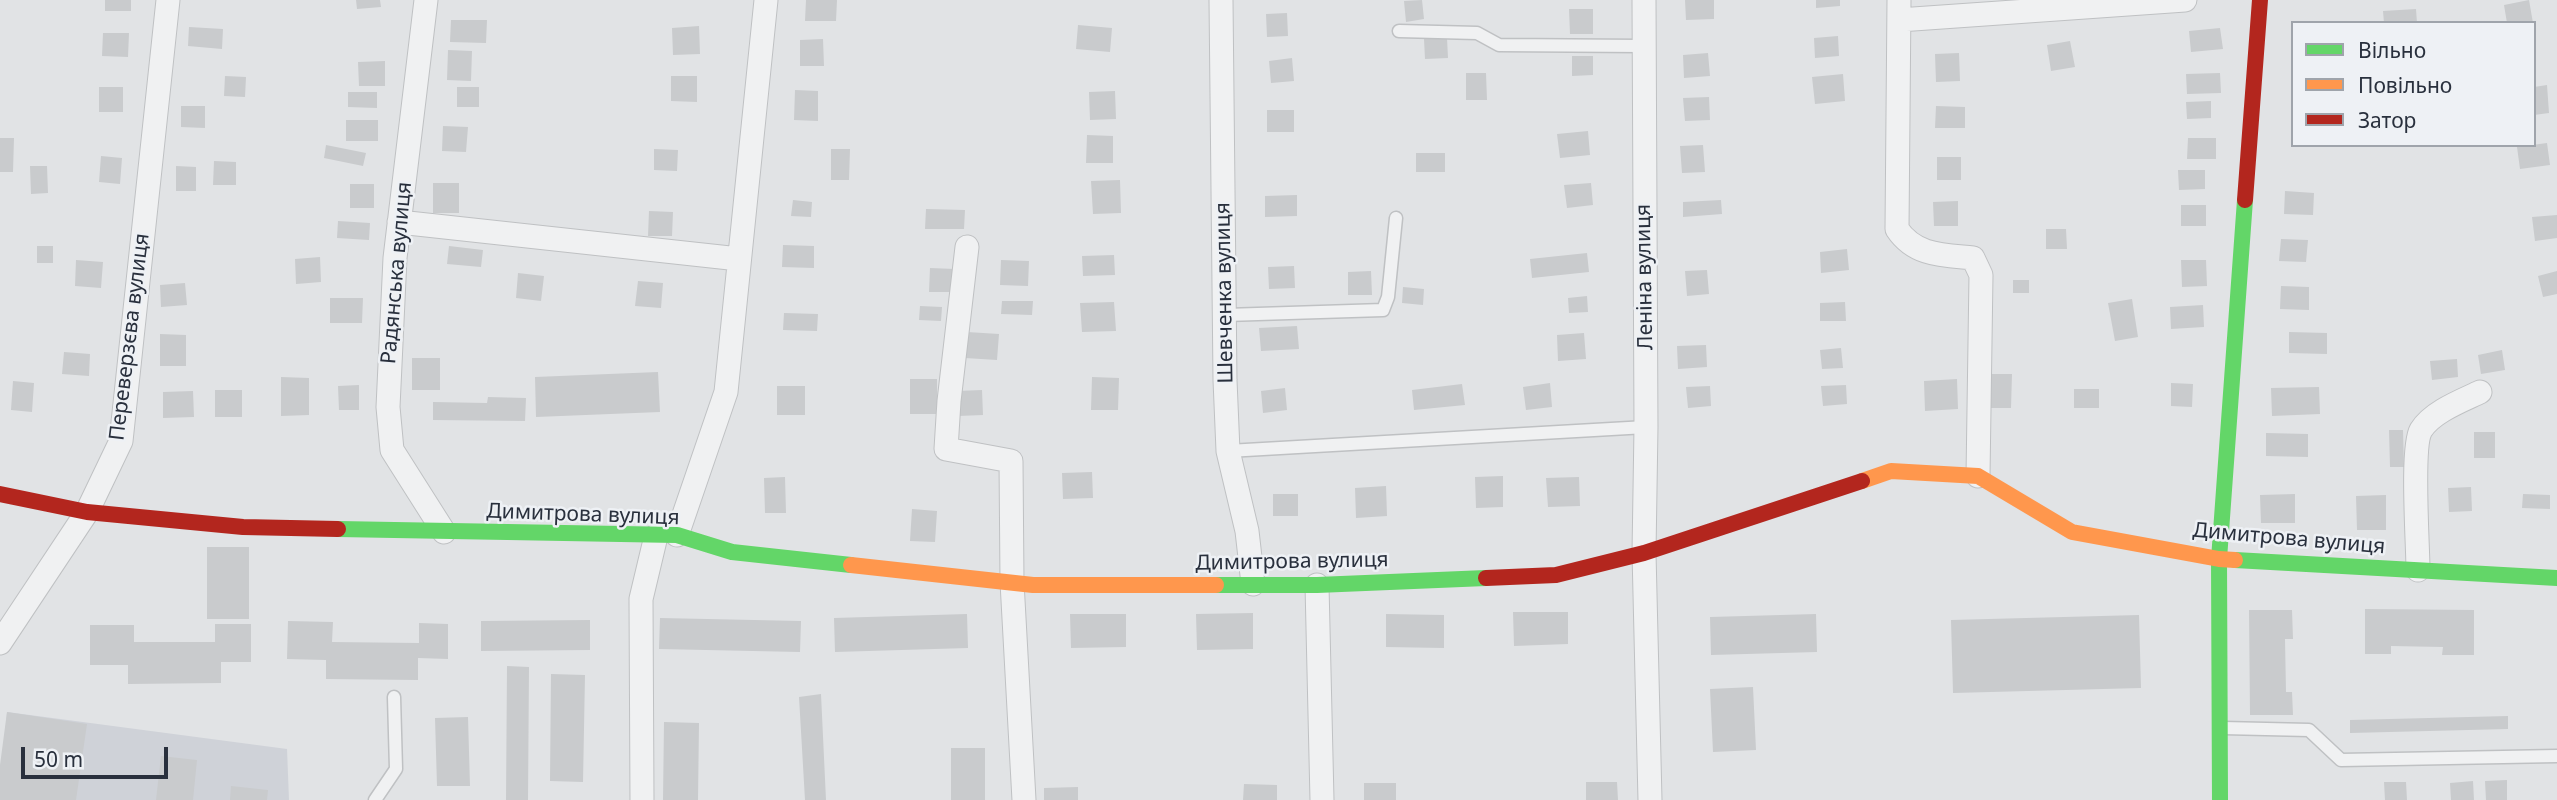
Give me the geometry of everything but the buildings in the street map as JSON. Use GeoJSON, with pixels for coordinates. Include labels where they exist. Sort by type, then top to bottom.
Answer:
{"type":"FeatureCollection","features":[{"type":"Feature","properties":{"kind":"street","name":"Переверзєва вулиця"},"geometry":{"type":"LineString","coordinates":[[0,643],[87,512],[121,441],[168,0]]}},
{"type":"Feature","properties":{"kind":"street","name":"Радянська вулиця"},"geometry":{"type":"LineString","coordinates":[[426,0],[395,258],[388,407],[392,450],[444,531]]}},
{"type":"Feature","properties":{"kind":"street"},"geometry":{"type":"LineString","coordinates":[[642,800],[641,599],[726,392],[766,0]]}},
{"type":"Feature","properties":{"kind":"street","name":"Шевченка вулиця"},"geometry":{"type":"LineString","coordinates":[[1221,0],[1228,452],[1247,531],[1253,584]]}},
{"type":"Feature","properties":{"kind":"street","name":"Леніна вулиця"},"geometry":{"type":"LineString","coordinates":[[1644,0],[1644,554],[1650,800]]}},
{"type":"Feature","properties":{"kind":"street"},"geometry":{"type":"LineString","coordinates":[[1978,476],[1981,275],[1973,258],[1930,253],[1906,242],[1897,229],[1899,10],[2185,0]]}},
{"type":"Feature","properties":{"kind":"street"},"geometry":{"type":"LineString","coordinates":[[2220,800],[2219,559],[2260,0]]}},
{"type":"Feature","properties":{"kind":"street"},"geometry":{"type":"LineString","coordinates":[[399,222],[740,260]]}},
{"type":"Feature","properties":{"kind":"street"},"geometry":{"type":"LineString","coordinates":[[967,247],[946,449],[1011,461],[1012,582],[1024,800]]}},
{"type":"Feature","properties":{"kind":"street"},"geometry":{"type":"LineString","coordinates":[[2418,570],[2416,450],[2421,430],[2444,409],[2480,393]]}},
{"type":"Feature","properties":{"kind":"street","name":"Димитрова вулиця"},"geometry":{"type":"LineString","coordinates":[[0,494],[87,512],[243,527],[667,535],[732,552],[1033,585],[1317,585],[1556,575],[1644,554],[1891,471],[1978,476],[2072,532],[2219,559],[2557,578]]}},
{"type":"Feature","properties":{"kind":"street"},"geometry":{"type":"LineString","coordinates":[[1317,585],[1321,800]]}},
{"type":"Feature","properties":{"kind":"lane"},"geometry":{"type":"LineString","coordinates":[[1399,31],[1476,33],[1499,46],[1642,46]]}},
{"type":"Feature","properties":{"kind":"lane"},"geometry":{"type":"LineString","coordinates":[[1226,315],[1383,310],[1388,297],[1396,218]]}},
{"type":"Feature","properties":{"kind":"lane"},"geometry":{"type":"LineString","coordinates":[[1228,452],[1646,427]]}},
{"type":"Feature","properties":{"kind":"lane"},"geometry":{"type":"LineString","coordinates":[[375,800],[396,769],[394,697]]}},
{"type":"Feature","properties":{"kind":"lane"},"geometry":{"type":"LineString","coordinates":[[2219,728],[2309,730],[2341,760],[2557,756]]}},
{"type":"Feature","properties":{"kind":"shaded area"},"geometry":{"type":"Polygon","coordinates":[[[7,712],[287,749],[289,800],[0,800],[7,712]]]}},
{"type":"Feature","properties":{"kind":"traffic: fast"},"geometry":{"type":"LineString","coordinates":[[2220,800],[2219,559],[2245,200]]}},
{"type":"Feature","properties":{"kind":"traffic: fast"},"geometry":{"type":"LineString","coordinates":[[338,529],[677,535],[732,552],[851,565]]}},
{"type":"Feature","properties":{"kind":"traffic: fast"},"geometry":{"type":"LineString","coordinates":[[2235,560],[2557,578]]}},
{"type":"Feature","properties":{"kind":"traffic: fast"},"geometry":{"type":"LineString","coordinates":[[1216,585],[1317,585],[1486,578]]}},
{"type":"Feature","properties":{"kind":"traffic: slow"},"geometry":{"type":"LineString","coordinates":[[1862,481],[1891,471],[1978,476],[2072,532],[2235,560]]}},
{"type":"Feature","properties":{"kind":"traffic: slow"},"geometry":{"type":"LineString","coordinates":[[851,565],[1033,585],[1216,585]]}},
{"type":"Feature","properties":{"kind":"traffic: jam"},"geometry":{"type":"LineString","coordinates":[[2245,200],[2260,0]]}},
{"type":"Feature","properties":{"kind":"traffic: jam"},"geometry":{"type":"LineString","coordinates":[[1486,578],[1556,575],[1644,553],[1862,481]]}},
{"type":"Feature","properties":{"kind":"traffic: jam"},"geometry":{"type":"LineString","coordinates":[[0,494],[87,512],[243,527],[338,529]]}}]}
